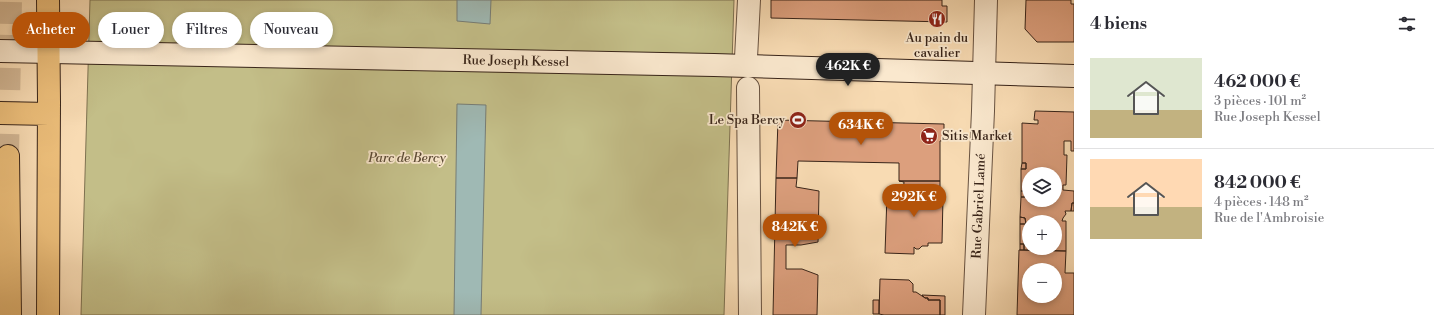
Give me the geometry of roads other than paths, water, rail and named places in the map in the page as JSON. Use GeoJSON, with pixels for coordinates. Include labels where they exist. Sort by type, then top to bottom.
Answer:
{"type":"FeatureCollection","features":[{"type":"Feature","properties":{"kind":"main road"},"geometry":{"type":"LineString","coordinates":[[48,0],[48,315]]}},
{"type":"Feature","properties":{"kind":"main road"},"geometry":{"type":"LineString","coordinates":[[746,58],[749,0]]}},
{"type":"Feature","properties":{"kind":"main road","name":"Rue Gabriel Lamé"},"geometry":{"type":"LineString","coordinates":[[974,315],[983,111],[986,0]]}},
{"type":"Feature","properties":{"kind":"main road","name":"Rue Joseph Kessel"},"geometry":{"type":"LineString","coordinates":[[0,51],[706,65],[1074,76]]}},
{"type":"Feature","properties":{"kind":"main road"},"geometry":{"type":"LineString","coordinates":[[748,88],[750,315]]}},
{"type":"Feature","properties":{"kind":"main road"},"geometry":{"type":"LineString","coordinates":[[0,113],[49,114]]}},
{"type":"Feature","properties":{"kind":"main road"},"geometry":{"type":"LineString","coordinates":[[8,156],[10,315]]}},
{"type":"Feature","properties":{"kind":"water"},"geometry":{"type":"Polygon","coordinates":[[[457,0],[491,0],[490,24],[457,21],[457,0]]]}},
{"type":"Feature","properties":{"kind":"water"},"geometry":{"type":"Polygon","coordinates":[[[457,104],[486,105],[481,315],[454,315],[457,104]]]}},
{"type":"Feature","properties":{"kind":"tunnel"},"geometry":{"type":"LineString","coordinates":[[8,156],[11,0]]}},
{"type":"Feature","properties":{"kind":"place","name":"Au pain du cavalier"},"geometry":{"type":"Point","coordinates":[937,19]}},
{"type":"Feature","properties":{"kind":"place","name":"Le Spa Bercy"},"geometry":{"type":"Point","coordinates":[798,120]}},
{"type":"Feature","properties":{"kind":"place","name":"Sitis Market"},"geometry":{"type":"Point","coordinates":[929,136]}},
{"type":"Feature","properties":{"kind":"park label","name":"Parc de Bercy"},"geometry":{"type":"Point","coordinates":[407,158]}}]}
